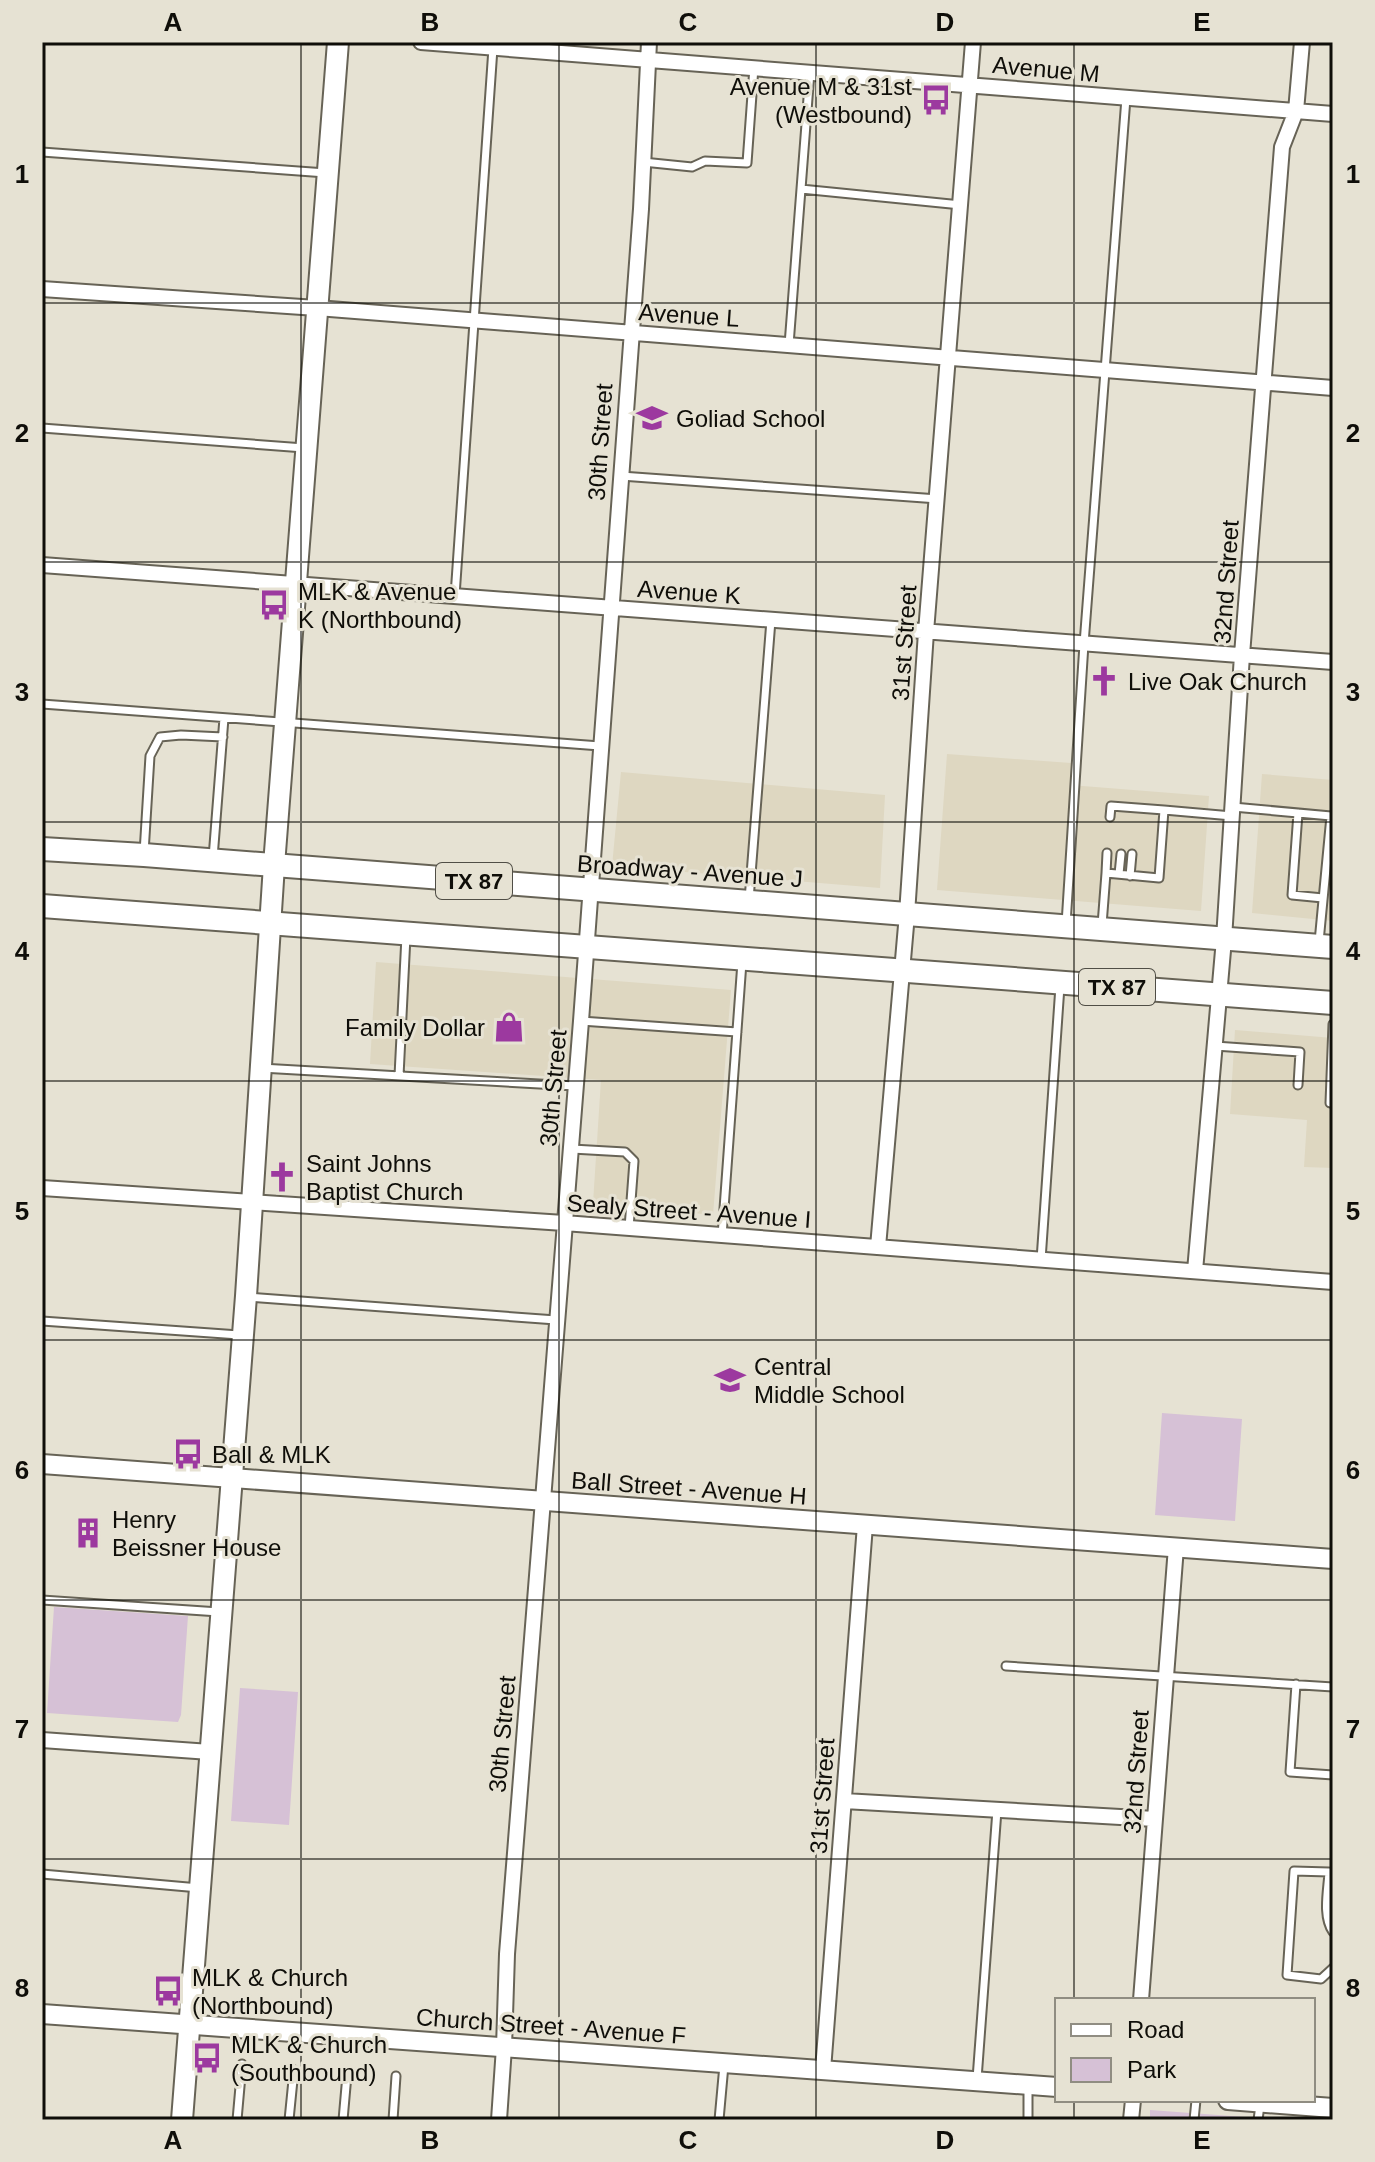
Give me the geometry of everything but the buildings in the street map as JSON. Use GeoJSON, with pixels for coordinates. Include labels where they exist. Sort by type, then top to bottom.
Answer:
{"type":"FeatureCollection","features":[{"type":"Feature","properties":{"kind":"main road"},"geometry":{"type":"LineString","coordinates":[[182,2120],[338,42]]}},
{"type":"Feature","properties":{"kind":"main road","name":"Broadway - Avenue J"},"geometry":{"type":"LineString","coordinates":[[42,849],[1326,947]]}},
{"type":"Feature","properties":{"kind":"main road","name":"TX 87"},"geometry":{"type":"LineString","coordinates":[[42,906],[1333,1003]]}},
{"type":"Feature","properties":{"kind":"street","name":"Avenue M"},"geometry":{"type":"LineString","coordinates":[[421,42],[1333,114]]}},
{"type":"Feature","properties":{"kind":"street","name":"30th Street"},"geometry":{"type":"LineString","coordinates":[[499,2120],[508,1940],[581,1021],[649,42]]}},
{"type":"Feature","properties":{"kind":"street","name":"31st Street"},"geometry":{"type":"LineString","coordinates":[[878,1247],[907,914],[973,42]]}},
{"type":"Feature","properties":{"kind":"street","name":"32nd Street"},"geometry":{"type":"LineString","coordinates":[[1195,1271],[1224,939],[1242,655],[1282,147],[1296,111],[1302,42]]}},
{"type":"Feature","properties":{"kind":"street","name":"Avenue L"},"geometry":{"type":"LineString","coordinates":[[42,289],[1333,388]]}},
{"type":"Feature","properties":{"kind":"street","name":"Avenue K"},"geometry":{"type":"LineString","coordinates":[[42,565],[1333,662]]}},
{"type":"Feature","properties":{"kind":"street","name":"Sealy Street - Avenue I"},"geometry":{"type":"LineString","coordinates":[[42,1188],[564,1223],[1333,1282]]}},
{"type":"Feature","properties":{"kind":"street","name":"Ball Street - Avenue H"},"geometry":{"type":"LineString","coordinates":[[42,1464],[1333,1559]]}},
{"type":"Feature","properties":{"kind":"street","name":"31st Street"},"geometry":{"type":"LineString","coordinates":[[823,2070],[865,1525]]}},
{"type":"Feature","properties":{"kind":"street","name":"32nd Street"},"geometry":{"type":"LineString","coordinates":[[1141,1998],[1176,1547]]}},
{"type":"Feature","properties":{"kind":"street"},"geometry":{"type":"LineString","coordinates":[[42,1740],[210,1752]]}},
{"type":"Feature","properties":{"kind":"street"},"geometry":{"type":"LineString","coordinates":[[844,1801],[1155,1819]]}},
{"type":"Feature","properties":{"kind":"street","name":"Church Street - Avenue F"},"geometry":{"type":"LineString","coordinates":[[42,2014],[1055,2087]]}},
{"type":"Feature","properties":{"kind":"street"},"geometry":{"type":"LineString","coordinates":[[1234,2102],[1259,2111],[1333,2108]]}},
{"type":"Feature","properties":{"kind":"lane"},"geometry":{"type":"LineString","coordinates":[[455,596],[493,47]]}},
{"type":"Feature","properties":{"kind":"lane"},"geometry":{"type":"LineString","coordinates":[[643,162],[692,167],[705,161],[747,163],[754,67]]}},
{"type":"Feature","properties":{"kind":"lane"},"geometry":{"type":"LineString","coordinates":[[789,345],[810,72]]}},
{"type":"Feature","properties":{"kind":"lane"},"geometry":{"type":"LineString","coordinates":[[1066,927],[1084,644],[1126,98]]}},
{"type":"Feature","properties":{"kind":"lane"},"geometry":{"type":"LineString","coordinates":[[42,152],[328,173]]}},
{"type":"Feature","properties":{"kind":"lane"},"geometry":{"type":"LineString","coordinates":[[801,189],[961,205]]}},
{"type":"Feature","properties":{"kind":"lane"},"geometry":{"type":"LineString","coordinates":[[42,428],[307,448]]}},
{"type":"Feature","properties":{"kind":"lane"},"geometry":{"type":"LineString","coordinates":[[620,476],[938,499]]}},
{"type":"Feature","properties":{"kind":"lane"},"geometry":{"type":"LineString","coordinates":[[749,902],[771,620]]}},
{"type":"Feature","properties":{"kind":"lane"},"geometry":{"type":"LineString","coordinates":[[42,704],[600,746]]}},
{"type":"Feature","properties":{"kind":"lane"},"geometry":{"type":"LineString","coordinates":[[212,860],[224,718]]}},
{"type":"Feature","properties":{"kind":"lane"},"geometry":{"type":"LineString","coordinates":[[144,855],[150,756],[160,737],[223,737]]}},
{"type":"Feature","properties":{"kind":"lane"},"geometry":{"type":"LineString","coordinates":[[1110,817],[1111,806],[1331,816],[1323,898],[1326,947]]}},
{"type":"Feature","properties":{"kind":"lane"},"geometry":{"type":"LineString","coordinates":[[1124,807],[1124,818]]}},
{"type":"Feature","properties":{"kind":"lane"},"geometry":{"type":"LineString","coordinates":[[1135,819],[1136,808]]}},
{"type":"Feature","properties":{"kind":"lane"},"geometry":{"type":"LineString","coordinates":[[1106,873],[1159,878],[1164,810]]}},
{"type":"Feature","properties":{"kind":"lane"},"geometry":{"type":"LineString","coordinates":[[1298,813],[1292,895],[1323,898]]}},
{"type":"Feature","properties":{"kind":"lane"},"geometry":{"type":"LineString","coordinates":[[1102,929],[1107,853]]}},
{"type":"Feature","properties":{"kind":"lane"},"geometry":{"type":"LineString","coordinates":[[1119,874],[1121,854]]}},
{"type":"Feature","properties":{"kind":"lane"},"geometry":{"type":"LineString","coordinates":[[1130,876],[1132,854]]}},
{"type":"Feature","properties":{"kind":"lane"},"geometry":{"type":"LineString","coordinates":[[399,1076],[407,934]]}},
{"type":"Feature","properties":{"kind":"lane"},"geometry":{"type":"LineString","coordinates":[[722,1236],[742,959]]}},
{"type":"Feature","properties":{"kind":"lane"},"geometry":{"type":"LineString","coordinates":[[1041,1260],[1061,982]]}},
{"type":"Feature","properties":{"kind":"lane"},"geometry":{"type":"LineString","coordinates":[[581,1021],[737,1032]]}},
{"type":"Feature","properties":{"kind":"lane"},"geometry":{"type":"LineString","coordinates":[[1330,1103],[1333,1024]]}},
{"type":"Feature","properties":{"kind":"lane"},"geometry":{"type":"LineString","coordinates":[[1215,1046],[1300,1052],[1298,1085]]}},
{"type":"Feature","properties":{"kind":"lane"},"geometry":{"type":"LineString","coordinates":[[261,1068],[575,1086]]}},
{"type":"Feature","properties":{"kind":"lane"},"geometry":{"type":"LineString","coordinates":[[570,1149],[625,1152],[634,1161],[629,1228]]}},
{"type":"Feature","properties":{"kind":"lane"},"geometry":{"type":"LineString","coordinates":[[246,1296],[556,1320]]}},
{"type":"Feature","properties":{"kind":"lane"},"geometry":{"type":"LineString","coordinates":[[42,1321],[242,1336]]}},
{"type":"Feature","properties":{"kind":"lane"},"geometry":{"type":"LineString","coordinates":[[42,1600],[221,1612]]}},
{"type":"Feature","properties":{"kind":"lane"},"geometry":{"type":"LineString","coordinates":[[1006,1666],[1333,1687]]}},
{"type":"Feature","properties":{"kind":"lane"},"geometry":{"type":"LineString","coordinates":[[1296,1684],[1290,1772],[1333,1775]]}},
{"type":"Feature","properties":{"kind":"lane"},"geometry":{"type":"LineString","coordinates":[[976,2081],[997,1810]]}},
{"type":"Feature","properties":{"kind":"lane"},"geometry":{"type":"LineString","coordinates":[[1333,1932],[1329,1927],[1327,1907],[1329,1872],[1294,1871],[1287,1975],[1321,1979],[1333,1968]]}},
{"type":"Feature","properties":{"kind":"lane"},"geometry":{"type":"LineString","coordinates":[[42,1874],[199,1888]]}},
{"type":"Feature","properties":{"kind":"lane"},"geometry":{"type":"LineString","coordinates":[[719,2120],[724,2063]]}},
{"type":"Feature","properties":{"kind":"lane"},"geometry":{"type":"LineString","coordinates":[[237,2120],[242,2064]]}},
{"type":"Feature","properties":{"kind":"lane"},"geometry":{"type":"LineString","coordinates":[[289,2120],[294,2070]]}},
{"type":"Feature","properties":{"kind":"lane"},"geometry":{"type":"LineString","coordinates":[[343,2120],[347,2075]]}},
{"type":"Feature","properties":{"kind":"lane"},"geometry":{"type":"LineString","coordinates":[[393,2120],[396,2076]]}},
{"type":"Feature","properties":{"kind":"lane"},"geometry":{"type":"LineString","coordinates":[[1028,2085],[1028,2120]]}},
{"type":"Feature","properties":{"kind":"shaded area"},"geometry":{"type":"Polygon","coordinates":[[[947,754],[1071,763],[1070,785],[1209,796],[1201,911],[937,890],[947,754]]]}},
{"type":"Feature","properties":{"kind":"shaded area"},"geometry":{"type":"Polygon","coordinates":[[[621,772],[885,795],[880,888],[612,866],[621,772]]]}},
{"type":"Feature","properties":{"kind":"shaded area"},"geometry":{"type":"Polygon","coordinates":[[[1262,774],[1333,780],[1333,921],[1252,913],[1262,774]]]}},
{"type":"Feature","properties":{"kind":"shaded area"},"geometry":{"type":"Polygon","coordinates":[[[376,962],[731,990],[713,1215],[593,1203],[601,1080],[370,1064],[376,962]]]}},
{"type":"Feature","properties":{"kind":"shaded area"},"geometry":{"type":"Polygon","coordinates":[[[1235,1030],[1333,1038],[1333,1168],[1304,1167],[1307,1120],[1230,1114],[1235,1030]]]}},
{"type":"Feature","properties":{"kind":"green space"},"geometry":{"type":"Polygon","coordinates":[[[1162,1413],[1242,1419],[1235,1521],[1155,1515],[1162,1413]]]}},
{"type":"Feature","properties":{"kind":"green space"},"geometry":{"type":"Polygon","coordinates":[[[54,1607],[188,1616],[178,1722],[47,1713],[54,1607]]]}},
{"type":"Feature","properties":{"kind":"green space"},"geometry":{"type":"Polygon","coordinates":[[[240,1688],[298,1692],[289,1825],[231,1821],[240,1688]]]}},
{"type":"Feature","properties":{"kind":"green space"},"geometry":{"type":"Polygon","coordinates":[[[1150,2110],[1285,2120],[1150,2120],[1150,2110]]]}},
{"type":"Feature","properties":{"kind":"place","name":"Avenue M & 31st (Westbound)"},"geometry":{"type":"Point","coordinates":[936,100]}},
{"type":"Feature","properties":{"kind":"place","name":"Goliad School"},"geometry":{"type":"Point","coordinates":[652,418]}},
{"type":"Feature","properties":{"kind":"place","name":"MLK & Avenue K (Northbound)"},"geometry":{"type":"Point","coordinates":[274,605]}},
{"type":"Feature","properties":{"kind":"place","name":"Live Oak Church"},"geometry":{"type":"Point","coordinates":[1104,681]}},
{"type":"Feature","properties":{"kind":"place","name":"Family Dollar"},"geometry":{"type":"Point","coordinates":[509,1027]}},
{"type":"Feature","properties":{"kind":"place","name":"Saint Johns Baptist Church"},"geometry":{"type":"Point","coordinates":[282,1177]}},
{"type":"Feature","properties":{"kind":"place","name":"Central Middle School"},"geometry":{"type":"Point","coordinates":[730,1380]}},
{"type":"Feature","properties":{"kind":"place","name":"Ball & MLK"},"geometry":{"type":"Point","coordinates":[188,1454]}},
{"type":"Feature","properties":{"kind":"place","name":"Henry Beissner House"},"geometry":{"type":"Point","coordinates":[88,1533]}},
{"type":"Feature","properties":{"kind":"place","name":"MLK & Church (Northbound)"},"geometry":{"type":"Point","coordinates":[168,1991]}},
{"type":"Feature","properties":{"kind":"place","name":"MLK & Church (Southbound)"},"geometry":{"type":"Point","coordinates":[207,2058]}}]}
